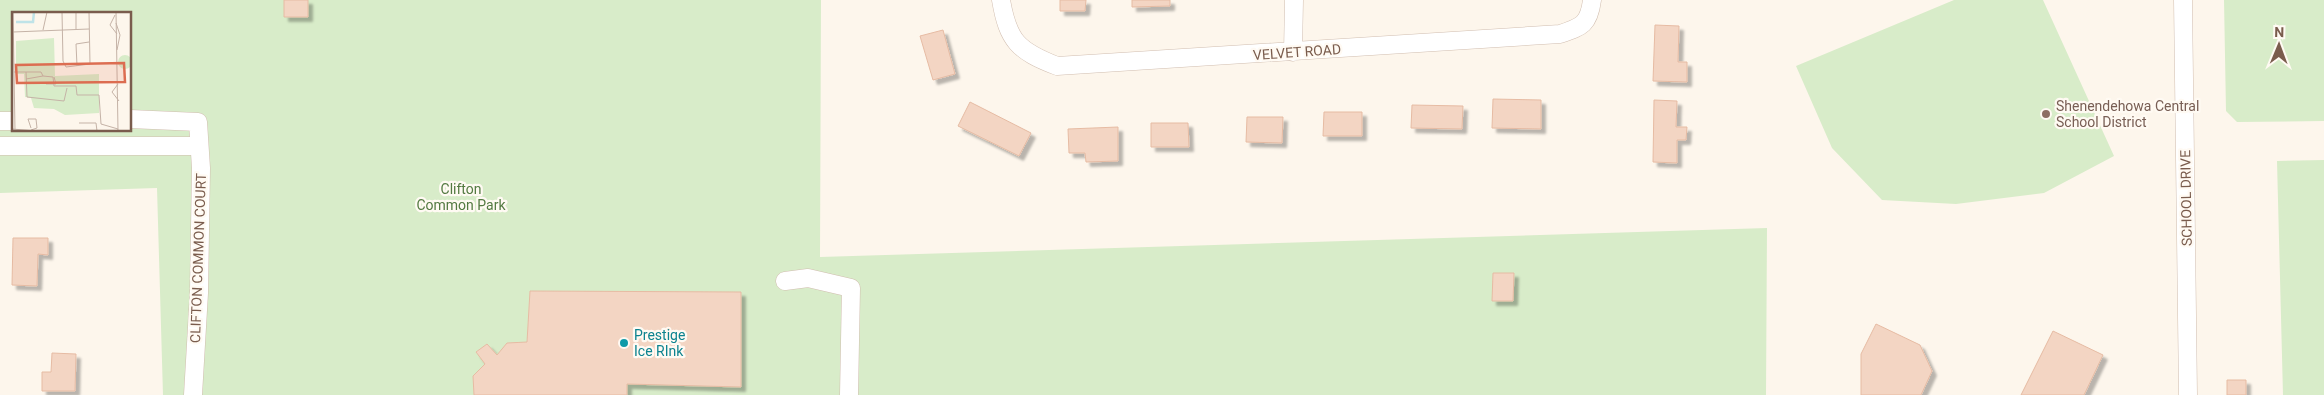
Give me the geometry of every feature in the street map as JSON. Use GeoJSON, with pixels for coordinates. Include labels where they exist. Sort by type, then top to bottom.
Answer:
{"type":"FeatureCollection","features":[{"type":"Feature","properties":{"kind":"street","name":"VELVET ROAD"},"geometry":{"type":"LineString","coordinates":[[1001,0],[1010,36],[1023,49],[1038,59],[1057,66],[1560,34],[1576,29],[1590,15],[1592,0]]}},
{"type":"Feature","properties":{"kind":"street"},"geometry":{"type":"LineString","coordinates":[[1293,52],[1294,0]]}},
{"type":"Feature","properties":{"kind":"street","name":"SCHOOL DRIVE"},"geometry":{"type":"LineString","coordinates":[[2183,0],[2188,395]]}},
{"type":"Feature","properties":{"kind":"street","name":"CLIFTON COMMON COURT"},"geometry":{"type":"LineString","coordinates":[[131,120],[198,122],[198,146],[201,168],[193,395]]}},
{"type":"Feature","properties":{"kind":"street"},"geometry":{"type":"LineString","coordinates":[[0,146],[198,146]]}},
{"type":"Feature","properties":{"kind":"street"},"geometry":{"type":"LineString","coordinates":[[785,281],[808,278],[851,288],[849,395]]}},
{"type":"Feature","properties":{"kind":"green space","name":"Clifton Common Park"},"geometry":{"type":"Polygon","coordinates":[[[0,0],[821,0],[820,257],[1767,228],[1766,395],[163,395],[157,188],[0,193],[0,0]]]}},
{"type":"Feature","properties":{"kind":"green space"},"geometry":{"type":"Polygon","coordinates":[[[1954,0],[2043,0],[2114,156],[2044,193],[1956,204],[1882,200],[1832,148],[1796,66],[1954,0]]]}},
{"type":"Feature","properties":{"kind":"green space"},"geometry":{"type":"Polygon","coordinates":[[[2224,0],[2324,0],[2324,121],[2237,122],[2226,111],[2224,0]]]}},
{"type":"Feature","properties":{"kind":"green space"},"geometry":{"type":"Polygon","coordinates":[[[2324,160],[2324,395],[2283,395],[2277,161],[2324,160]]]}},
{"type":"Feature","properties":{"kind":"building"},"geometry":{"type":"Polygon","coordinates":[[[284,0],[308,0],[308,17],[284,17],[284,0]]]}},
{"type":"Feature","properties":{"kind":"building"},"geometry":{"type":"Polygon","coordinates":[[[1060,0],[1086,0],[1085,11],[1060,11],[1060,0]]]}},
{"type":"Feature","properties":{"kind":"building"},"geometry":{"type":"Polygon","coordinates":[[[1132,0],[1170,0],[1170,6],[1132,7],[1132,0]]]}},
{"type":"Feature","properties":{"kind":"building"},"geometry":{"type":"Polygon","coordinates":[[[1655,25],[1679,26],[1678,62],[1687,62],[1687,82],[1653,81],[1655,25]]]}},
{"type":"Feature","properties":{"kind":"building"},"geometry":{"type":"Polygon","coordinates":[[[943,30],[955,74],[933,80],[920,36],[943,30]]]}},
{"type":"Feature","properties":{"kind":"building"},"geometry":{"type":"Polygon","coordinates":[[[1493,99],[1541,100],[1541,129],[1492,128],[1493,99]]]}},
{"type":"Feature","properties":{"kind":"building"},"geometry":{"type":"Polygon","coordinates":[[[1654,100],[1677,101],[1676,127],[1687,127],[1686,140],[1677,140],[1677,163],[1653,162],[1654,100]]]}},
{"type":"Feature","properties":{"kind":"building"},"geometry":{"type":"Polygon","coordinates":[[[970,102],[1031,133],[1019,156],[958,126],[970,102]]]}},
{"type":"Feature","properties":{"kind":"building"},"geometry":{"type":"Polygon","coordinates":[[[1412,105],[1463,106],[1462,129],[1411,128],[1412,105]]]}},
{"type":"Feature","properties":{"kind":"building"},"geometry":{"type":"Polygon","coordinates":[[[1324,112],[1362,112],[1362,136],[1323,136],[1324,112]]]}},
{"type":"Feature","properties":{"kind":"building"},"geometry":{"type":"Polygon","coordinates":[[[1247,117],[1283,117],[1282,143],[1246,142],[1247,117]]]}},
{"type":"Feature","properties":{"kind":"building"},"geometry":{"type":"Polygon","coordinates":[[[1151,123],[1188,123],[1189,147],[1151,147],[1151,123]]]}},
{"type":"Feature","properties":{"kind":"building"},"geometry":{"type":"Polygon","coordinates":[[[1118,127],[1118,161],[1086,162],[1085,153],[1069,153],[1068,129],[1118,127]]]}},
{"type":"Feature","properties":{"kind":"building"},"geometry":{"type":"Polygon","coordinates":[[[13,238],[48,238],[48,255],[38,254],[37,286],[12,285],[13,238]]]}},
{"type":"Feature","properties":{"kind":"building"},"geometry":{"type":"Polygon","coordinates":[[[1493,273],[1514,273],[1513,301],[1492,301],[1493,273]]]}},
{"type":"Feature","properties":{"kind":"building","name":"Prestige Ice RInk"},"geometry":{"type":"Polygon","coordinates":[[[530,291],[741,292],[741,387],[627,384],[627,395],[474,395],[473,376],[485,364],[476,352],[487,344],[497,355],[507,343],[527,342],[530,291]]]}},
{"type":"Feature","properties":{"kind":"building"},"geometry":{"type":"Polygon","coordinates":[[[1876,324],[1920,345],[1932,371],[1921,395],[1861,395],[1861,354],[1876,324]]]}},
{"type":"Feature","properties":{"kind":"building"},"geometry":{"type":"Polygon","coordinates":[[[2053,331],[2103,355],[2084,395],[2021,395],[2053,331]]]}},
{"type":"Feature","properties":{"kind":"building"},"geometry":{"type":"Polygon","coordinates":[[[52,353],[76,354],[75,391],[42,391],[42,372],[51,372],[52,353]]]}},
{"type":"Feature","properties":{"kind":"building"},"geometry":{"type":"Polygon","coordinates":[[[2227,380],[2246,380],[2246,395],[2227,395],[2227,380]]]}},
{"type":"Feature","properties":{"kind":"place","name":"Shenendehowa Central School District"},"geometry":{"type":"Point","coordinates":[2046,114]}},
{"type":"Feature","properties":{"kind":"place","name":"Prestige Ice RInk"},"geometry":{"type":"Point","coordinates":[624,343]}}]}
